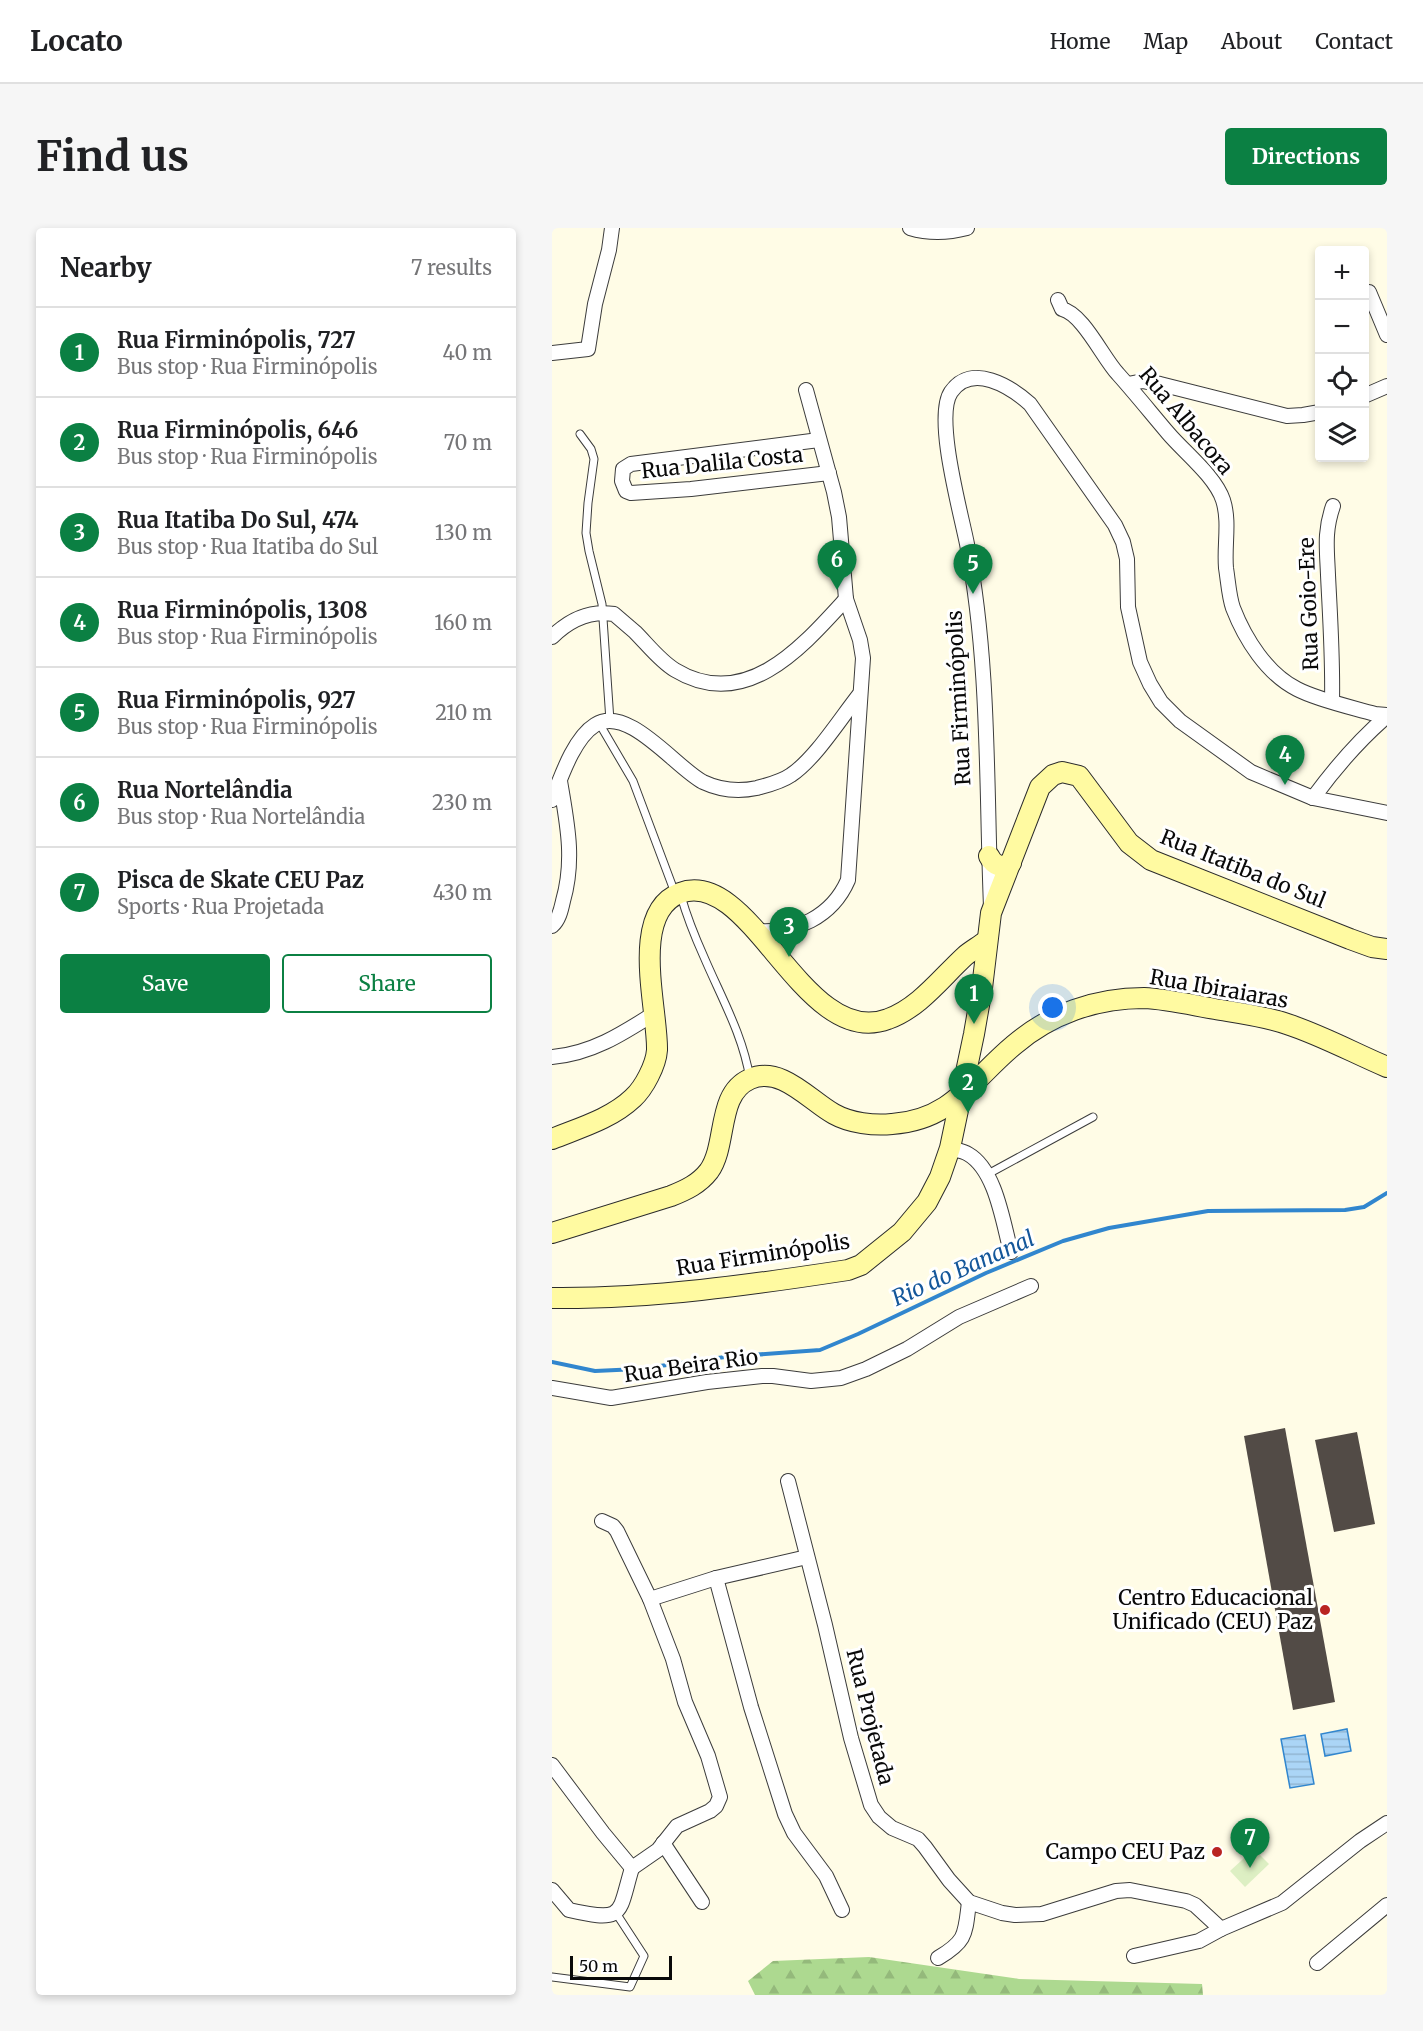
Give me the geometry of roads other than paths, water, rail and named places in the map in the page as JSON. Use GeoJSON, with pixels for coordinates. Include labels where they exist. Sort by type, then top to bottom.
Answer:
{"type":"FeatureCollection","features":[{"type":"Feature","properties":{"kind":"main road","name":"Rua Itatiba do Sul"},"geometry":{"type":"LineString","coordinates":[[991,913],[1040,787],[1053,775],[1062,772],[1079,776],[1129,843],[1151,860],[1350,939],[1372,947],[1387,949]]}},
{"type":"Feature","properties":{"kind":"main road"},"geometry":{"type":"LineString","coordinates":[[989,856],[996,865],[1011,863]]}},
{"type":"Feature","properties":{"kind":"main road"},"geometry":{"type":"LineString","coordinates":[[552,1139],[614,1112],[634,1097],[649,1074],[657,1052],[650,964],[652,931],[663,905],[678,895],[698,891],[721,898],[733,906],[820,1001],[852,1022],[870,1023],[887,1020],[904,1011],[987,940]]}},
{"type":"Feature","properties":{"kind":"main road","name":"Rua Firminópolis"},"geometry":{"type":"LineString","coordinates":[[552,1298],[620,1298],[674,1294],[853,1269],[877,1253],[915,1218],[927,1202],[950,1148],[982,988],[991,913]]}},
{"type":"Feature","properties":{"kind":"main road"},"geometry":{"type":"LineString","coordinates":[[946,975],[984,966]]}},
{"type":"Feature","properties":{"kind":"main road","name":"Rua Ibiraiaras"},"geometry":{"type":"LineString","coordinates":[[750,1079],[758,1076],[778,1079],[847,1120],[890,1125],[925,1119],[962,1095],[1008,1049],[1044,1022],[1085,1006],[1144,998],[1286,1024],[1387,1067]]}},
{"type":"Feature","properties":{"kind":"main road"},"geometry":{"type":"LineString","coordinates":[[552,1233],[671,1196],[688,1189],[699,1181],[709,1170],[717,1154],[733,1094],[740,1084],[750,1079]]}},
{"type":"Feature","properties":{"kind":"street"},"geometry":{"type":"LineString","coordinates":[[552,353],[588,349],[595,304],[612,228]]}},
{"type":"Feature","properties":{"kind":"street"},"geometry":{"type":"LineString","coordinates":[[910,228],[942,233],[967,228]]}},
{"type":"Feature","properties":{"kind":"street"},"geometry":{"type":"LineString","coordinates":[[1369,292],[1387,335]]}},
{"type":"Feature","properties":{"kind":"street","name":"Rua Albacora"},"geometry":{"type":"LineString","coordinates":[[1058,300],[1062,309],[1066,309],[1076,317],[1117,373],[1168,434],[1216,486],[1227,516],[1226,567],[1233,607],[1257,652],[1280,679],[1299,690],[1387,716]]}},
{"type":"Feature","properties":{"kind":"street","name":"Rua Firminópolis"},"geometry":{"type":"LineString","coordinates":[[991,913],[988,757],[979,614],[947,444],[946,424],[946,405],[950,393],[962,383],[973,379],[991,379],[1005,385],[1030,404],[1115,525],[1127,559],[1128,607],[1140,662],[1161,702],[1180,722],[1251,772],[1313,798],[1387,813]]}},
{"type":"Feature","properties":{"kind":"street"},"geometry":{"type":"LineString","coordinates":[[1128,384],[1143,381],[1160,384],[1287,416],[1315,413]]}},
{"type":"Feature","properties":{"kind":"street"},"geometry":{"type":"LineString","coordinates":[[1369,394],[1387,386]]}},
{"type":"Feature","properties":{"kind":"street"},"geometry":{"type":"LineString","coordinates":[[756,931],[786,930],[816,919],[843,893],[848,880],[849,835],[863,658],[860,640],[846,599],[839,517],[806,390]]}},
{"type":"Feature","properties":{"kind":"street","name":"Rua Dalila Costa"},"geometry":{"type":"LineString","coordinates":[[819,440],[631,464],[623,469],[621,481],[626,491],[631,493],[691,489],[829,473]]}},
{"type":"Feature","properties":{"kind":"street","name":"Rua Goio-Ere"},"geometry":{"type":"LineString","coordinates":[[1332,701],[1326,539],[1333,506]]}},
{"type":"Feature","properties":{"kind":"street"},"geometry":{"type":"LineString","coordinates":[[552,637],[573,620],[602,612],[614,614],[673,669],[688,677],[725,683],[752,678],[781,663],[801,648],[846,599]]}},
{"type":"Feature","properties":{"kind":"street"},"geometry":{"type":"LineString","coordinates":[[552,800],[556,784],[582,738],[605,722],[631,727],[701,781],[715,787],[746,790],[779,782],[792,775],[805,764],[859,695]]}},
{"type":"Feature","properties":{"kind":"street"},"geometry":{"type":"LineString","coordinates":[[1313,798],[1328,777],[1368,732],[1387,716]]}},
{"type":"Feature","properties":{"kind":"street"},"geometry":{"type":"LineString","coordinates":[[552,926],[556,923],[565,897],[571,857],[556,784]]}},
{"type":"Feature","properties":{"kind":"street"},"geometry":{"type":"LineString","coordinates":[[552,1057],[595,1047],[655,1013]]}},
{"type":"Feature","properties":{"kind":"street"},"geometry":{"type":"LineString","coordinates":[[950,1148],[967,1153],[978,1161],[988,1174],[1011,1252]]}},
{"type":"Feature","properties":{"kind":"street","name":"Rua Beira Rio"},"geometry":{"type":"LineString","coordinates":[[552,1388],[611,1398],[708,1382],[762,1376],[811,1382],[841,1378],[866,1369],[907,1349],[959,1317],[1031,1286]]}},
{"type":"Feature","properties":{"kind":"street","name":"Rua Projetada"},"geometry":{"type":"LineString","coordinates":[[788,1481],[839,1680],[851,1738],[871,1805],[884,1822],[918,1839],[969,1902]]}},
{"type":"Feature","properties":{"kind":"street"},"geometry":{"type":"LineString","coordinates":[[552,1890],[570,1910],[610,1915],[616,1913],[623,1902],[632,1868],[658,1850],[676,1826],[710,1811],[716,1806],[720,1797],[708,1755],[685,1702],[673,1659],[650,1599],[613,1526],[602,1521]]}},
{"type":"Feature","properties":{"kind":"street"},"geometry":{"type":"LineString","coordinates":[[650,1599],[716,1578],[807,1557]]}},
{"type":"Feature","properties":{"kind":"street"},"geometry":{"type":"LineString","coordinates":[[716,1578],[751,1707],[785,1814],[794,1833],[826,1876],[842,1910]]}},
{"type":"Feature","properties":{"kind":"street"},"geometry":{"type":"LineString","coordinates":[[552,1765],[632,1868]]}},
{"type":"Feature","properties":{"kind":"street"},"geometry":{"type":"LineString","coordinates":[[1134,1956],[1189,1945],[1282,1903],[1360,1841],[1387,1823]]}},
{"type":"Feature","properties":{"kind":"street"},"geometry":{"type":"LineString","coordinates":[[663,1843],[702,1902]]}},
{"type":"Feature","properties":{"kind":"street"},"geometry":{"type":"LineString","coordinates":[[938,1958],[960,1943],[964,1935],[969,1902],[1015,1915],[1042,1914],[1069,1907],[1105,1893],[1130,1890],[1186,1901],[1195,1905],[1221,1929]]}},
{"type":"Feature","properties":{"kind":"street"},"geometry":{"type":"LineString","coordinates":[[1317,1964],[1387,1905]]}},
{"type":"Feature","properties":{"kind":"lane"},"geometry":{"type":"LineString","coordinates":[[580,434],[591,449],[594,459],[586,533],[602,603],[605,722],[633,781],[703,956],[734,1024],[745,1054],[750,1079]]}},
{"type":"Feature","properties":{"kind":"lane"},"geometry":{"type":"LineString","coordinates":[[988,1174],[1093,1117]]}},
{"type":"Feature","properties":{"kind":"lane"},"geometry":{"type":"LineString","coordinates":[[552,1977],[630,1987],[644,1956],[616,1913]]}},
{"type":"Feature","properties":{"kind":"water"},"geometry":{"type":"Polygon","coordinates":[[[1347,1729],[1351,1751],[1325,1756],[1321,1734],[1347,1729]]]}},
{"type":"Feature","properties":{"kind":"water"},"geometry":{"type":"Polygon","coordinates":[[[1305,1735],[1314,1784],[1290,1788],[1281,1739],[1305,1735]]]}},
{"type":"Feature","properties":{"kind":"waterway","name":"Rio do Bananal"},"geometry":{"type":"LineString","coordinates":[[552,1362],[595,1371],[638,1369],[725,1357],[820,1350],[986,1273],[1063,1241],[1109,1228],[1208,1211],[1345,1210],[1364,1207],[1387,1193]]}},
{"type":"Feature","properties":{"kind":"place","name":"Rua Nortelândia"},"geometry":{"type":"Point","coordinates":[837,590]}},
{"type":"Feature","properties":{"kind":"place","name":"Rua Firminópolis, 927"},"geometry":{"type":"Point","coordinates":[973,594]}},
{"type":"Feature","properties":{"kind":"place","name":"Rua Firminópolis, 1308"},"geometry":{"type":"Point","coordinates":[1285,785]}},
{"type":"Feature","properties":{"kind":"place","name":"Rua Itatiba Do Sul, 474"},"geometry":{"type":"Point","coordinates":[789,957]}},
{"type":"Feature","properties":{"kind":"place","name":"Rua Firminópolis, 727"},"geometry":{"type":"Point","coordinates":[974,1024]}},
{"type":"Feature","properties":{"kind":"place","name":"Rua Firminópolis, 646"},"geometry":{"type":"Point","coordinates":[968,1113]}},
{"type":"Feature","properties":{"kind":"place","name":"Centro Educacional Unificado (CEU) Paz"},"geometry":{"type":"Point","coordinates":[1325,1610]}},
{"type":"Feature","properties":{"kind":"place","name":"Campo CEU Paz"},"geometry":{"type":"Point","coordinates":[1217,1852]}},
{"type":"Feature","properties":{"kind":"place","name":"Pisca de Skate CEU Paz"},"geometry":{"type":"Point","coordinates":[1250,1868]}}]}
